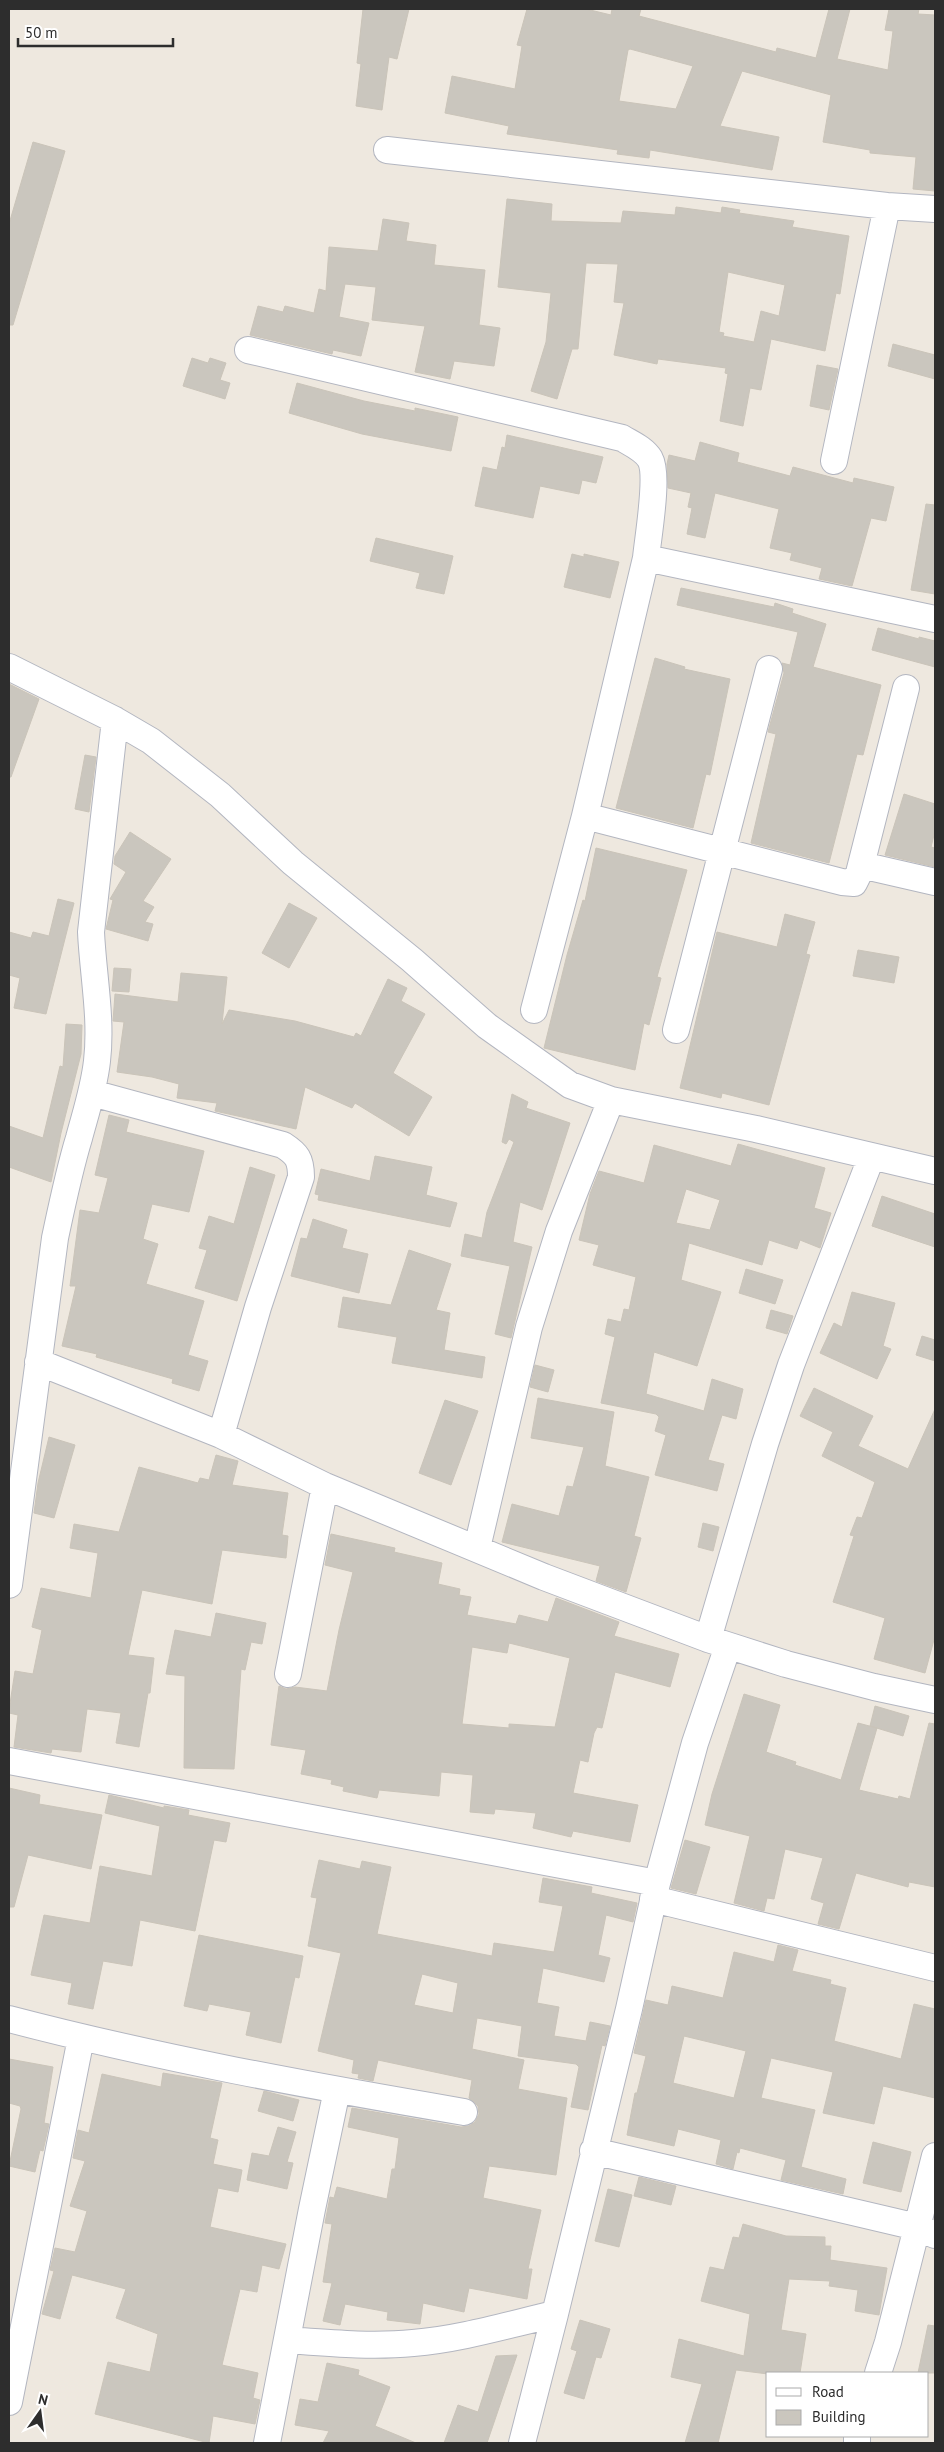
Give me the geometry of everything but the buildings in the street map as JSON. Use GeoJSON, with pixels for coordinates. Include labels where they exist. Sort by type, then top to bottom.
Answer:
{"type":"FeatureCollection","features":[{"type":"Feature","properties":{"kind":"street"},"geometry":{"type":"LineString","coordinates":[[386,150],[935,210]]}},
{"type":"Feature","properties":{"kind":"street"},"geometry":{"type":"LineString","coordinates":[[834,461],[888,206]]}},
{"type":"Feature","properties":{"kind":"street"},"geometry":{"type":"LineString","coordinates":[[248,350],[622,438],[641,448],[651,460],[654,478],[646,558],[585,816],[534,1010]]}},
{"type":"Feature","properties":{"kind":"street"},"geometry":{"type":"LineString","coordinates":[[646,558],[935,619]]}},
{"type":"Feature","properties":{"kind":"street"},"geometry":{"type":"LineString","coordinates":[[9,667],[115,720],[151,741],[193,773],[293,863],[412,960],[487,1026],[559,1079],[611,1100],[749,1128],[870,1158],[935,1171]]}},
{"type":"Feature","properties":{"kind":"street"},"geometry":{"type":"LineString","coordinates":[[676,1030],[769,669]]}},
{"type":"Feature","properties":{"kind":"street"},"geometry":{"type":"LineString","coordinates":[[585,816],[723,853],[842,882],[854,883],[861,865],[906,688]]}},
{"type":"Feature","properties":{"kind":"street"},"geometry":{"type":"LineString","coordinates":[[9,1585],[38,1362],[63,1198],[92,1093],[100,1028],[92,967],[91,932],[115,720]]}},
{"type":"Feature","properties":{"kind":"street"},"geometry":{"type":"LineString","coordinates":[[861,865],[935,882]]}},
{"type":"Feature","properties":{"kind":"street"},"geometry":{"type":"LineString","coordinates":[[92,1093],[283,1145],[296,1154],[301,1162],[301,1177],[258,1307],[221,1435]]}},
{"type":"Feature","properties":{"kind":"street"},"geometry":{"type":"LineString","coordinates":[[477,1548],[529,1327],[559,1231],[611,1100]]}},
{"type":"Feature","properties":{"kind":"street"},"geometry":{"type":"LineString","coordinates":[[522,2443],[529,2423],[593,2151],[629,2009],[655,1891],[696,1743],[765,1444],[791,1365],[870,1158]]}},
{"type":"Feature","properties":{"kind":"street"},"geometry":{"type":"LineString","coordinates":[[38,1362],[221,1435],[325,1486],[544,1577],[718,1642],[874,1687],[935,1700]]}},
{"type":"Feature","properties":{"kind":"street"},"geometry":{"type":"LineString","coordinates":[[288,1674],[325,1486]]}},
{"type":"Feature","properties":{"kind":"street"},"geometry":{"type":"LineString","coordinates":[[9,1761],[655,1891],[935,1968]]}},
{"type":"Feature","properties":{"kind":"street"},"geometry":{"type":"LineString","coordinates":[[9,2019],[81,2038],[337,2090],[464,2112]]}},
{"type":"Feature","properties":{"kind":"street"},"geometry":{"type":"LineString","coordinates":[[9,2402],[81,2038]]}},
{"type":"Feature","properties":{"kind":"street"},"geometry":{"type":"LineString","coordinates":[[267,2443],[337,2090]]}},
{"type":"Feature","properties":{"kind":"street"},"geometry":{"type":"LineString","coordinates":[[593,2151],[926,2231]]}},
{"type":"Feature","properties":{"kind":"street"},"geometry":{"type":"LineString","coordinates":[[878,2372],[926,2231],[935,2156]]}},
{"type":"Feature","properties":{"kind":"street"},"geometry":{"type":"LineString","coordinates":[[287,2340],[349,2344],[412,2343],[478,2334],[554,2314]]}}]}
